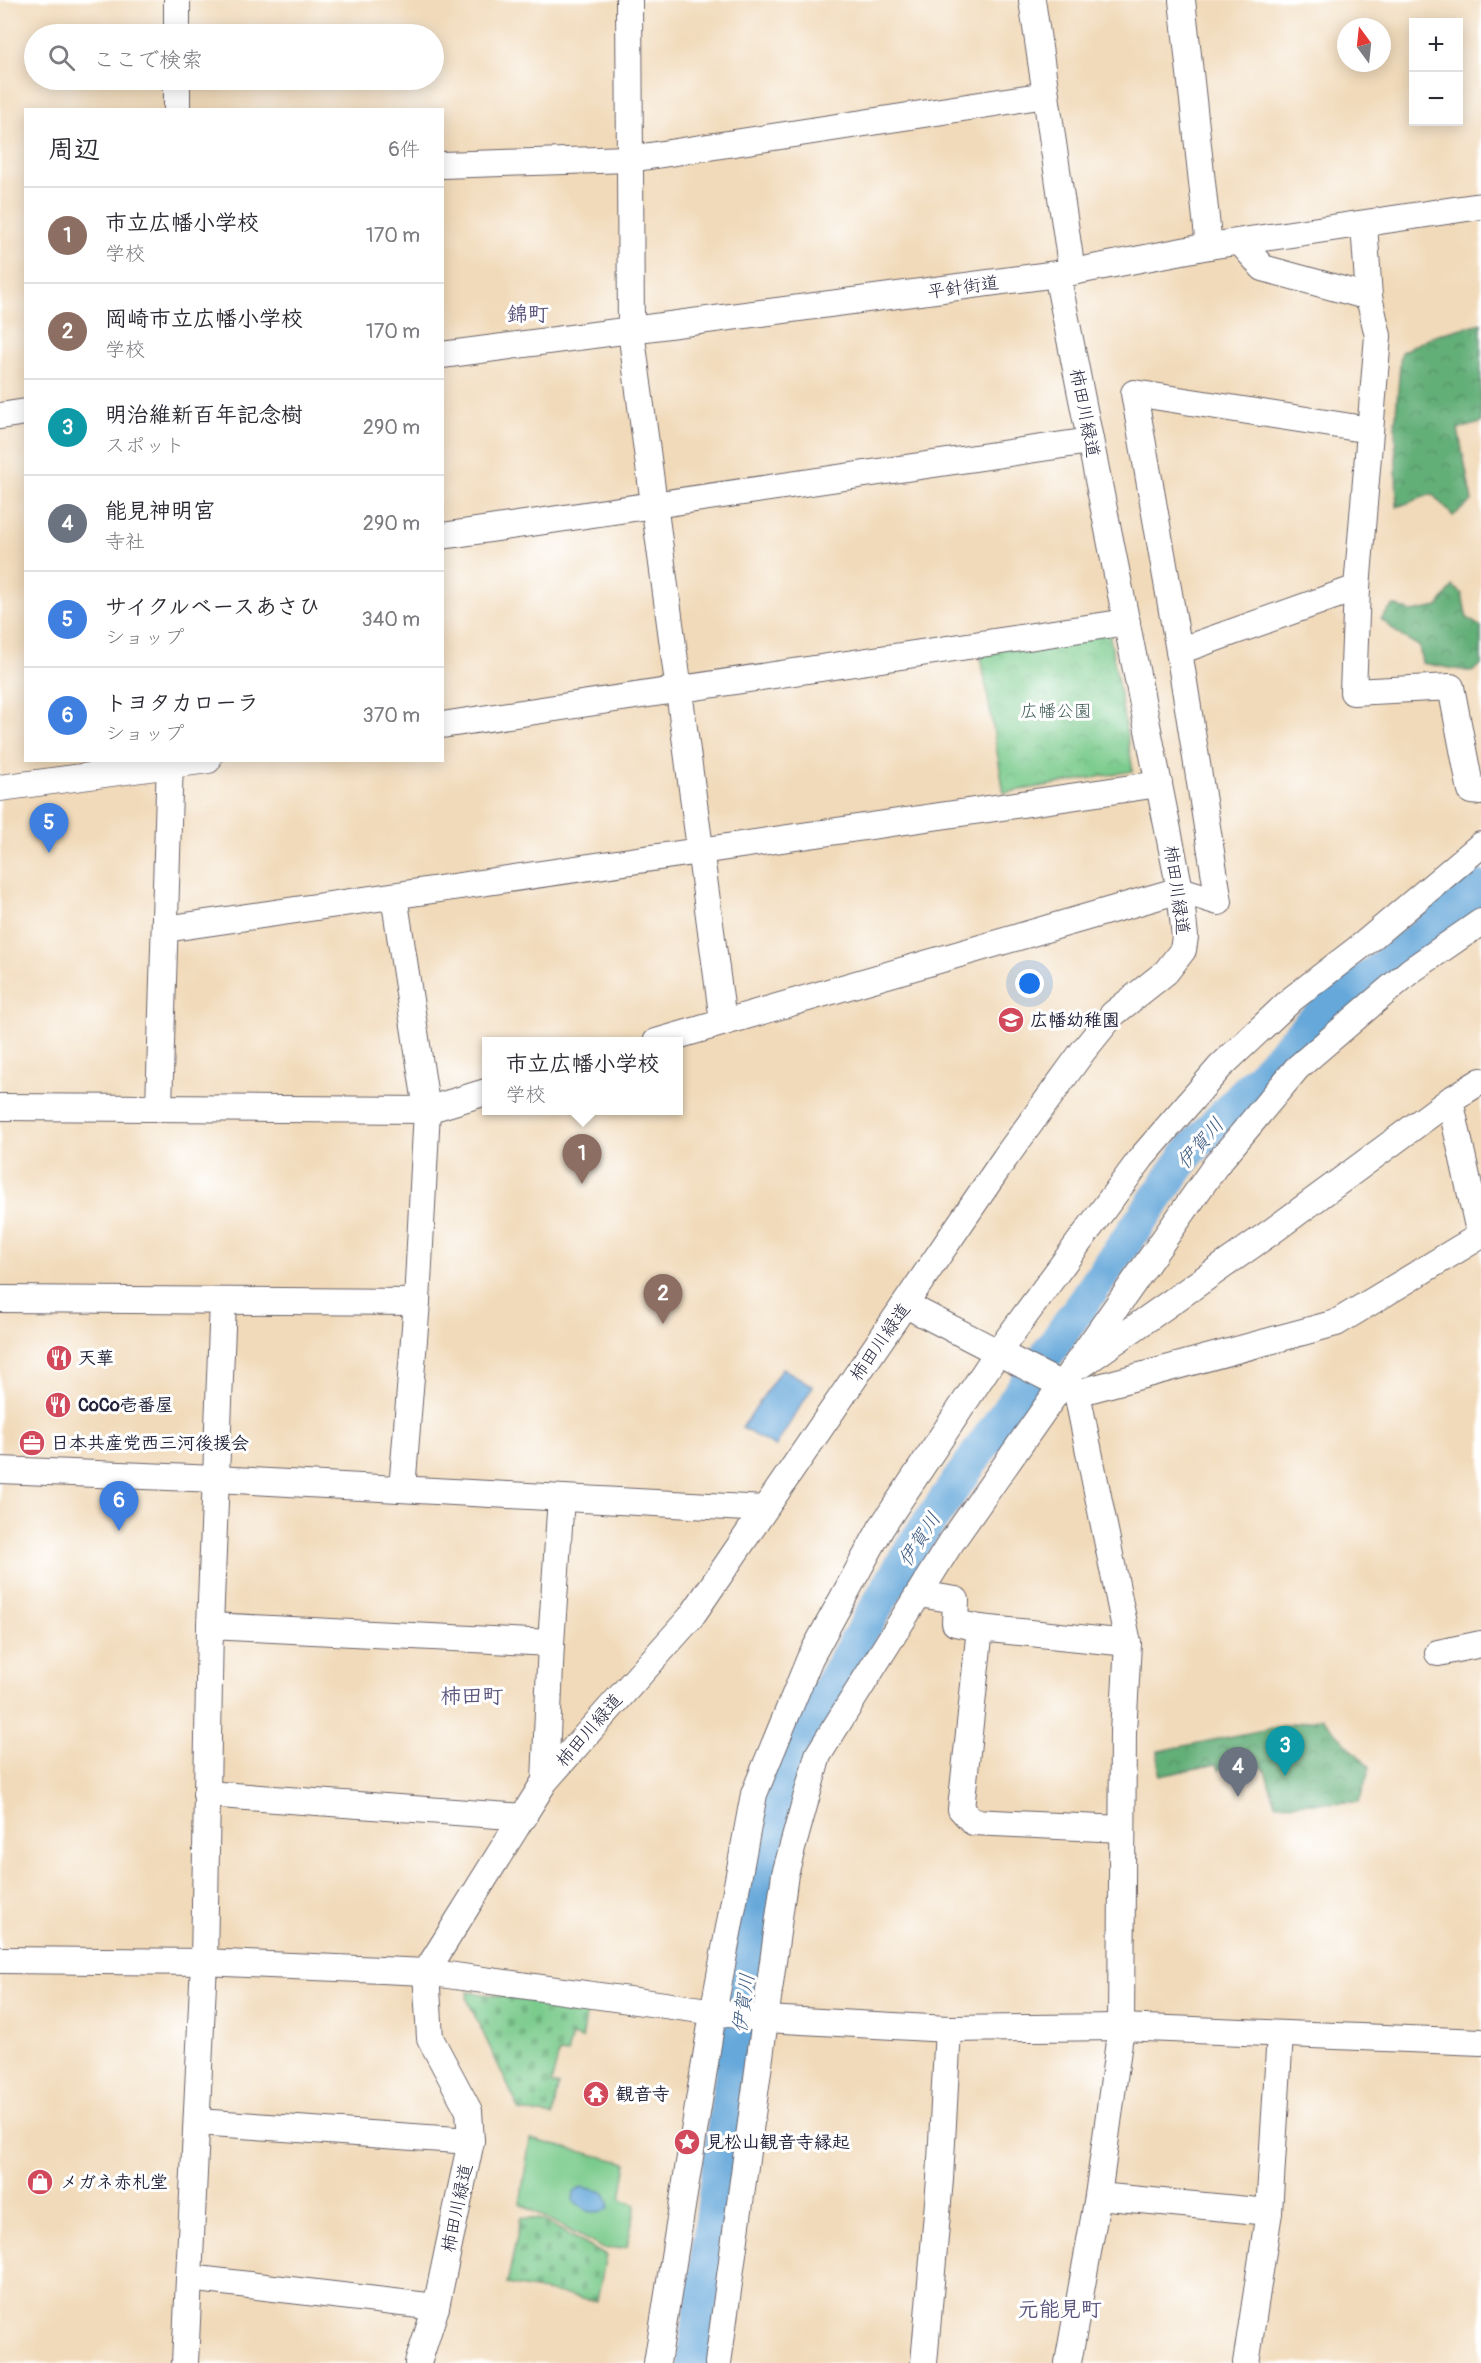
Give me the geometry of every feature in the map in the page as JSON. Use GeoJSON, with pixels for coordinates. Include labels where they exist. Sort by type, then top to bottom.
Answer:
{"type":"FeatureCollection","features":[{"type":"Feature","properties":{"kind":"street"},"geometry":{"type":"LineString","coordinates":[[177,0],[177,24]]}},
{"type":"Feature","properties":{"kind":"street"},"geometry":{"type":"LineString","coordinates":[[629,0],[632,332],[723,1021]]}},
{"type":"Feature","properties":{"kind":"street","name":"柿田川緑道"},"geometry":{"type":"LineString","coordinates":[[418,2363],[436,2307],[471,2141],[469,2111],[430,2038],[426,1972],[545,1781],[691,1617],[1005,1158],[1083,1051],[1113,1014],[1166,972],[1183,950],[1185,937],[1180,890],[1090,441],[1065,273],[1046,95],[1032,0]]}},
{"type":"Feature","properties":{"kind":"street"},"geometry":{"type":"LineString","coordinates":[[1182,0],[1209,246]]}},
{"type":"Feature","properties":{"kind":"street"},"geometry":{"type":"LineString","coordinates":[[177,90],[177,108]]}},
{"type":"Feature","properties":{"kind":"street"},"geometry":{"type":"LineString","coordinates":[[444,165],[630,159],[1046,95]]}},
{"type":"Feature","properties":{"kind":"street","name":"平針街道"},"geometry":{"type":"LineString","coordinates":[[444,356],[1065,273],[1209,246],[1481,206]]}},
{"type":"Feature","properties":{"kind":"street"},"geometry":{"type":"LineString","coordinates":[[1364,224],[1369,297],[1378,336],[1356,588],[1353,692],[1452,687],[1471,791],[1481,792]]}},
{"type":"Feature","properties":{"kind":"street"},"geometry":{"type":"LineString","coordinates":[[1240,242],[1263,268],[1369,297]]}},
{"type":"Feature","properties":{"kind":"street"},"geometry":{"type":"LineString","coordinates":[[669,1037],[1180,890],[1219,902],[1179,651],[1134,393],[1370,430]]}},
{"type":"Feature","properties":{"kind":"street"},"geometry":{"type":"LineString","coordinates":[[0,416],[24,412]]}},
{"type":"Feature","properties":{"kind":"street"},"geometry":{"type":"LineString","coordinates":[[444,536],[1090,441]]}},
{"type":"Feature","properties":{"kind":"street"},"geometry":{"type":"LineString","coordinates":[[1179,651],[1356,588]]}},
{"type":"Feature","properties":{"kind":"street"},"geometry":{"type":"LineString","coordinates":[[444,725],[1127,622]]}},
{"type":"Feature","properties":{"kind":"street"},"geometry":{"type":"LineString","coordinates":[[0,788],[170,763],[159,1106]]}},
{"type":"Feature","properties":{"kind":"street"},"geometry":{"type":"LineString","coordinates":[[165,929],[1159,784]]}},
{"type":"Feature","properties":{"kind":"street"},"geometry":{"type":"LineString","coordinates":[[657,2363],[712,2013],[754,1794],[810,1658],[881,1528],[999,1352],[1142,1157],[1220,1067],[1292,999],[1365,944],[1481,845]]}},
{"type":"Feature","properties":{"kind":"street"},"geometry":{"type":"LineString","coordinates":[[394,896],[427,1110],[417,1302],[402,1489]]}},
{"type":"Feature","properties":{"kind":"street"},"geometry":{"type":"LineString","coordinates":[[718,2363],[785,1874],[818,1755],[919,1594],[1068,1384],[1216,1165],[1297,1068],[1410,971],[1481,922]]}},
{"type":"Feature","properties":{"kind":"street"},"geometry":{"type":"LineString","coordinates":[[1068,1384],[1450,1100],[1481,1081]]}},
{"type":"Feature","properties":{"kind":"street"},"geometry":{"type":"LineString","coordinates":[[0,1107],[159,1106],[427,1110],[482,1093]]}},
{"type":"Feature","properties":{"kind":"street"},"geometry":{"type":"LineString","coordinates":[[906,1305],[1068,1384],[1336,1323],[1480,1236],[1450,1100]]}},
{"type":"Feature","properties":{"kind":"street"},"geometry":{"type":"LineString","coordinates":[[0,1299],[417,1302]]}},
{"type":"Feature","properties":{"kind":"street"},"geometry":{"type":"LineString","coordinates":[[185,2363],[204,1962],[210,1626],[224,1302]]}},
{"type":"Feature","properties":{"kind":"street"},"geometry":{"type":"LineString","coordinates":[[1068,1384],[1128,1643],[1123,1732],[1121,2027],[1098,2196],[1068,2363]]}},
{"type":"Feature","properties":{"kind":"street"},"geometry":{"type":"LineString","coordinates":[[0,1470],[216,1479],[764,1509]]}},
{"type":"Feature","properties":{"kind":"street"},"geometry":{"type":"LineString","coordinates":[[545,1781],[550,1643],[561,1498]]}},
{"type":"Feature","properties":{"kind":"street"},"geometry":{"type":"LineString","coordinates":[[919,1594],[956,1600],[955,1623],[980,1628],[1128,1643]]}},
{"type":"Feature","properties":{"kind":"street"},"geometry":{"type":"LineString","coordinates":[[210,1626],[550,1643]]}},
{"type":"Feature","properties":{"kind":"street"},"geometry":{"type":"LineString","coordinates":[[980,1628],[961,1809],[973,1822],[1122,1828]]}},
{"type":"Feature","properties":{"kind":"street"},"geometry":{"type":"LineString","coordinates":[[1438,1653],[1481,1644]]}},
{"type":"Feature","properties":{"kind":"street"},"geometry":{"type":"LineString","coordinates":[[206,1794],[524,1817]]}},
{"type":"Feature","properties":{"kind":"street"},"geometry":{"type":"LineString","coordinates":[[0,1960],[204,1962],[426,1972],[766,2019],[948,2029],[1121,2027],[1481,2042]]}},
{"type":"Feature","properties":{"kind":"street"},"geometry":{"type":"LineString","coordinates":[[924,2363],[940,2180],[948,2029]]}},
{"type":"Feature","properties":{"kind":"street"},"geometry":{"type":"LineString","coordinates":[[1246,2363],[1269,2212],[1280,2034]]}},
{"type":"Feature","properties":{"kind":"street"},"geometry":{"type":"LineString","coordinates":[[197,2122],[471,2141]]}},
{"type":"Feature","properties":{"kind":"street"},"geometry":{"type":"LineString","coordinates":[[1098,2196],[1269,2212]]}},
{"type":"Feature","properties":{"kind":"street"},"geometry":{"type":"LineString","coordinates":[[189,2278],[436,2307]]}},
{"type":"Feature","properties":{"kind":"green space"},"geometry":{"type":"Polygon","coordinates":[[[1481,323],[1481,423],[1458,429],[1472,501],[1453,516],[1432,494],[1397,507],[1395,426],[1401,352],[1436,335],[1481,323]]]}},
{"type":"Feature","properties":{"kind":"green space"},"geometry":{"type":"Polygon","coordinates":[[[1453,586],[1462,594],[1467,618],[1481,627],[1481,665],[1472,672],[1422,663],[1419,646],[1401,636],[1381,619],[1394,605],[1412,612],[1438,607],[1453,586]]]}},
{"type":"Feature","properties":{"kind":"green space","name":"広幡公園"},"geometry":{"type":"Polygon","coordinates":[[[1109,631],[1133,771],[1004,793],[980,651],[1109,631]]]}},
{"type":"Feature","properties":{"kind":"green space"},"geometry":{"type":"Polygon","coordinates":[[[1322,1718],[1370,1768],[1359,1802],[1276,1804],[1264,1768],[1240,1766],[1219,1770],[1217,1764],[1159,1776],[1158,1751],[1322,1718]]]}},
{"type":"Feature","properties":{"kind":"green space"},"geometry":{"type":"Polygon","coordinates":[[[468,1992],[588,2007],[582,2039],[572,2036],[567,2054],[559,2053],[551,2084],[558,2085],[553,2116],[520,2111],[467,1999],[468,1992]]]}},
{"type":"Feature","properties":{"kind":"green space"},"geometry":{"type":"Polygon","coordinates":[[[530,2139],[627,2163],[621,2199],[636,2205],[627,2247],[604,2249],[520,2204],[530,2139]]]}},
{"type":"Feature","properties":{"kind":"green space"},"geometry":{"type":"Polygon","coordinates":[[[521,2217],[543,2220],[606,2256],[597,2301],[507,2284],[521,2217]]]}},
{"type":"Feature","properties":{"kind":"water"},"geometry":{"type":"Polygon","coordinates":[[[782,1368],[813,1386],[775,1447],[742,1428],[782,1368]]]}},
{"type":"Feature","properties":{"kind":"water"},"geometry":{"type":"Polygon","coordinates":[[[581,2187],[604,2192],[609,2201],[609,2209],[593,2212],[581,2207],[573,2200],[574,2193],[581,2187]]]}},
{"type":"Feature","properties":{"kind":"waterway","name":"伊賀川"},"geometry":{"type":"LineString","coordinates":[[694,2363],[724,2125],[760,1876],[781,1787],[818,1706],[912,1547],[1188,1153],[1310,1024],[1481,888]]}},
{"type":"Feature","properties":{"kind":"place","name":"サイクルベースあさひ"},"geometry":{"type":"Point","coordinates":[49,853]}},
{"type":"Feature","properties":{"kind":"place","name":"広幡幼稚園"},"geometry":{"type":"Point","coordinates":[1011,1020]}},
{"type":"Feature","properties":{"kind":"place","name":"市立広幡小学校"},"geometry":{"type":"Point","coordinates":[582,1184]}},
{"type":"Feature","properties":{"kind":"place","name":"岡崎市立広幡小学校"},"geometry":{"type":"Point","coordinates":[663,1324]}},
{"type":"Feature","properties":{"kind":"place","name":"天華"},"geometry":{"type":"Point","coordinates":[59,1358]}},
{"type":"Feature","properties":{"kind":"place","name":"CoCo壱番屋"},"geometry":{"type":"Point","coordinates":[58,1405]}},
{"type":"Feature","properties":{"kind":"place","name":"日本共産党西三河後援会"},"geometry":{"type":"Point","coordinates":[32,1443]}},
{"type":"Feature","properties":{"kind":"place","name":"トヨタカローラ"},"geometry":{"type":"Point","coordinates":[119,1531]}},
{"type":"Feature","properties":{"kind":"place","name":"明治維新百年記念樹"},"geometry":{"type":"Point","coordinates":[1285,1776]}},
{"type":"Feature","properties":{"kind":"place","name":"能見神明宮"},"geometry":{"type":"Point","coordinates":[1238,1797]}},
{"type":"Feature","properties":{"kind":"place","name":"観音寺"},"geometry":{"type":"Point","coordinates":[596,2094]}},
{"type":"Feature","properties":{"kind":"place","name":"見松山観音寺縁起"},"geometry":{"type":"Point","coordinates":[687,2142]}},
{"type":"Feature","properties":{"kind":"place","name":"メガネ赤札堂"},"geometry":{"type":"Point","coordinates":[40,2182]}},
{"type":"Feature","properties":{"kind":"district","name":"錦町"},"geometry":{"type":"Point","coordinates":[528,314]}},
{"type":"Feature","properties":{"kind":"district","name":"柿田町"},"geometry":{"type":"Point","coordinates":[472,1696]}},
{"type":"Feature","properties":{"kind":"district","name":"元能見町"},"geometry":{"type":"Point","coordinates":[1060,2309]}}]}
